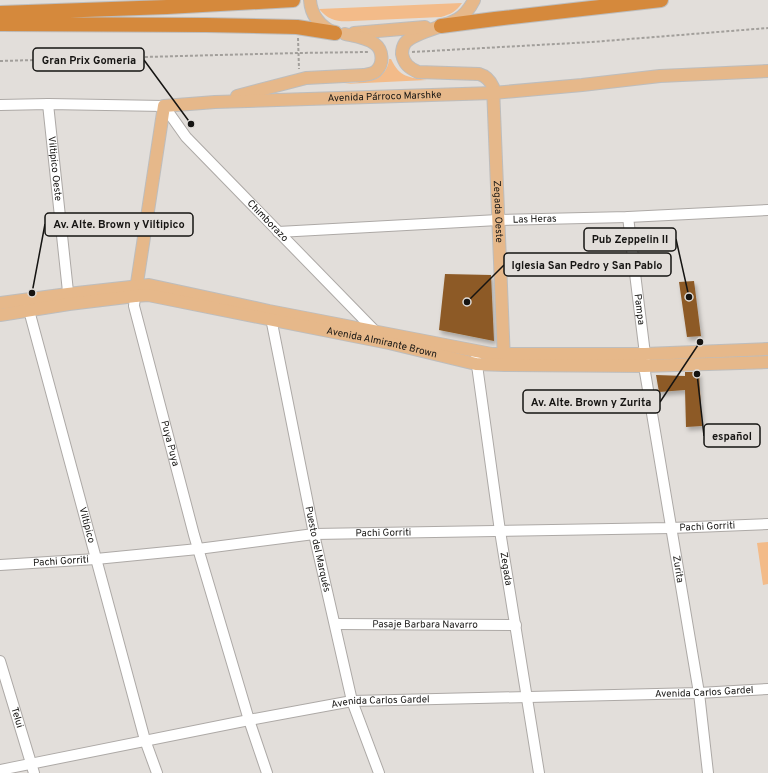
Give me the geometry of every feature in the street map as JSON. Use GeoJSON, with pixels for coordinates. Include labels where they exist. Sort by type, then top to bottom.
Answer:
{"type":"FeatureCollection","features":[{"type":"Feature","properties":{"kind":"highway"},"geometry":{"type":"LineString","coordinates":[[0,13],[167,7],[293,0]]}},
{"type":"Feature","properties":{"kind":"highway"},"geometry":{"type":"LineString","coordinates":[[441,26],[661,0]]}},
{"type":"Feature","properties":{"kind":"highway"},"geometry":{"type":"LineString","coordinates":[[0,24],[297,27],[340,34]]}},
{"type":"Feature","properties":{"kind":"main road"},"geometry":{"type":"LineString","coordinates":[[215,102],[299,80],[364,75],[372,74],[376,71],[381,63],[382,56],[379,48],[370,41],[326,29],[316,19],[311,9],[310,0]]}},
{"type":"Feature","properties":{"kind":"main road"},"geometry":{"type":"LineString","coordinates":[[474,0],[465,14],[452,22],[411,37],[404,44],[402,52],[403,59],[412,69],[418,72],[482,74],[491,82],[493,93]]}},
{"type":"Feature","properties":{"kind":"main road"},"geometry":{"type":"LineString","coordinates":[[340,34],[441,26]]}},
{"type":"Feature","properties":{"kind":"main road","name":"Avenida Párroco Marshke"},"geometry":{"type":"LineString","coordinates":[[164,106],[215,102],[493,93],[660,76],[768,71]]}},
{"type":"Feature","properties":{"kind":"main road","name":"Zegada Oeste"},"geometry":{"type":"LineString","coordinates":[[493,93],[504,360]]}},
{"type":"Feature","properties":{"kind":"main road","name":"Puya Puya"},"geometry":{"type":"LineString","coordinates":[[135,291],[164,106]]}},
{"type":"Feature","properties":{"kind":"main road","name":"Avenida Almirante Brown"},"geometry":{"type":"LineString","coordinates":[[0,315],[27,305],[135,291],[148,285],[270,316],[476,364],[504,360],[768,349]]}},
{"type":"Feature","properties":{"kind":"main road","name":"Avenida Almirante Brown"},"geometry":{"type":"LineString","coordinates":[[0,303],[27,305]]}},
{"type":"Feature","properties":{"kind":"main road","name":"Avenida Almirante Brown"},"geometry":{"type":"LineString","coordinates":[[270,316],[375,331],[492,354],[504,360],[644,366],[768,362]]}},
{"type":"Feature","properties":{"kind":"street","name":"Avenida Párroco Marshke"},"geometry":{"type":"LineString","coordinates":[[0,105],[48,104],[164,106]]}},
{"type":"Feature","properties":{"kind":"street","name":"Viltipico Oeste"},"geometry":{"type":"LineString","coordinates":[[48,104],[69,299]]}},
{"type":"Feature","properties":{"kind":"street","name":"Chimborazo"},"geometry":{"type":"LineString","coordinates":[[164,106],[186,137],[375,331],[389,343]]}},
{"type":"Feature","properties":{"kind":"street","name":"Las Heras"},"geometry":{"type":"LineString","coordinates":[[278,232],[498,220],[628,217],[768,210]]}},
{"type":"Feature","properties":{"kind":"street","name":"Pampa"},"geometry":{"type":"LineString","coordinates":[[628,217],[645,354],[644,366]]}},
{"type":"Feature","properties":{"kind":"street","name":"Puya Puya"},"geometry":{"type":"LineString","coordinates":[[135,291],[134,306],[194,535],[266,773]]}},
{"type":"Feature","properties":{"kind":"street","name":"Viltipico"},"geometry":{"type":"LineString","coordinates":[[27,305],[145,740],[157,773]]}},
{"type":"Feature","properties":{"kind":"street","name":"Puesto del Marqués"},"geometry":{"type":"LineString","coordinates":[[270,316],[314,534],[352,701],[379,773]]}},
{"type":"Feature","properties":{"kind":"street","name":"Zegada"},"geometry":{"type":"LineString","coordinates":[[475,351],[500,531],[539,773]]}},
{"type":"Feature","properties":{"kind":"street","name":"Zurita"},"geometry":{"type":"LineString","coordinates":[[644,366],[699,693],[708,773]]}},
{"type":"Feature","properties":{"kind":"street","name":"Pachi Gorriti"},"geometry":{"type":"LineString","coordinates":[[0,565],[96,559],[198,549],[314,534],[671,528],[768,524]]}},
{"type":"Feature","properties":{"kind":"street","name":"Pasaje Barbara Navarro"},"geometry":{"type":"LineString","coordinates":[[335,624],[516,626]]}},
{"type":"Feature","properties":{"kind":"street","name":"Telui"},"geometry":{"type":"LineString","coordinates":[[0,661],[32,768]]}},
{"type":"Feature","properties":{"kind":"street","name":"Avenida Carlos Gardel"},"geometry":{"type":"LineString","coordinates":[[0,770],[32,768],[145,740],[352,701],[699,693],[768,689]]}},
{"type":"Feature","properties":{"kind":"path"},"geometry":{"type":"LineString","coordinates":[[297,27],[299,80]]}},
{"type":"Feature","properties":{"kind":"path"},"geometry":{"type":"LineString","coordinates":[[402,52],[585,43],[768,28]]}},
{"type":"Feature","properties":{"kind":"path"},"geometry":{"type":"LineString","coordinates":[[0,61],[218,56],[299,52],[381,52]]}},
{"type":"Feature","properties":{"kind":"shaded area"},"geometry":{"type":"Polygon","coordinates":[[[462,3],[458,9],[441,17],[348,21],[334,20],[326,16],[319,9],[462,3]]]}},
{"type":"Feature","properties":{"kind":"shaded area"},"geometry":{"type":"Polygon","coordinates":[[[389,59],[391,59],[398,70],[406,76],[427,80],[344,84],[365,81],[378,77],[384,73],[389,59]]]}},
{"type":"Feature","properties":{"kind":"shaded area"},"geometry":{"type":"Polygon","coordinates":[[[768,542],[768,584],[763,585],[757,543],[768,542]]]}},
{"type":"Feature","properties":{"kind":"building"},"geometry":{"type":"Polygon","coordinates":[[[445,274],[491,275],[494,341],[439,330],[445,274]]]}},
{"type":"Feature","properties":{"kind":"building"},"geometry":{"type":"Polygon","coordinates":[[[694,281],[701,336],[687,337],[679,282],[694,281]]]}},
{"type":"Feature","properties":{"kind":"building"},"geometry":{"type":"Polygon","coordinates":[[[685,372],[699,372],[702,426],[686,427],[685,390],[659,392],[656,375],[685,376],[685,372]]]}},
{"type":"Feature","properties":{"kind":"place","name":"Gran Prix Gomeria"},"geometry":{"type":"Point","coordinates":[191,124]}},
{"type":"Feature","properties":{"kind":"place","name":"Av. Alte. Brown y Viltipico"},"geometry":{"type":"Point","coordinates":[32,293]}},
{"type":"Feature","properties":{"kind":"place","name":"Pub Zeppelin II"},"geometry":{"type":"Point","coordinates":[689,297]}},
{"type":"Feature","properties":{"kind":"place","name":"Iglesia San Pedro y San Pablo"},"geometry":{"type":"Point","coordinates":[467,302]}},
{"type":"Feature","properties":{"kind":"place","name":"Av. Alte. Brown y Zurita"},"geometry":{"type":"Point","coordinates":[700,342]}},
{"type":"Feature","properties":{"kind":"place","name":"español"},"geometry":{"type":"Point","coordinates":[697,374]}}]}
